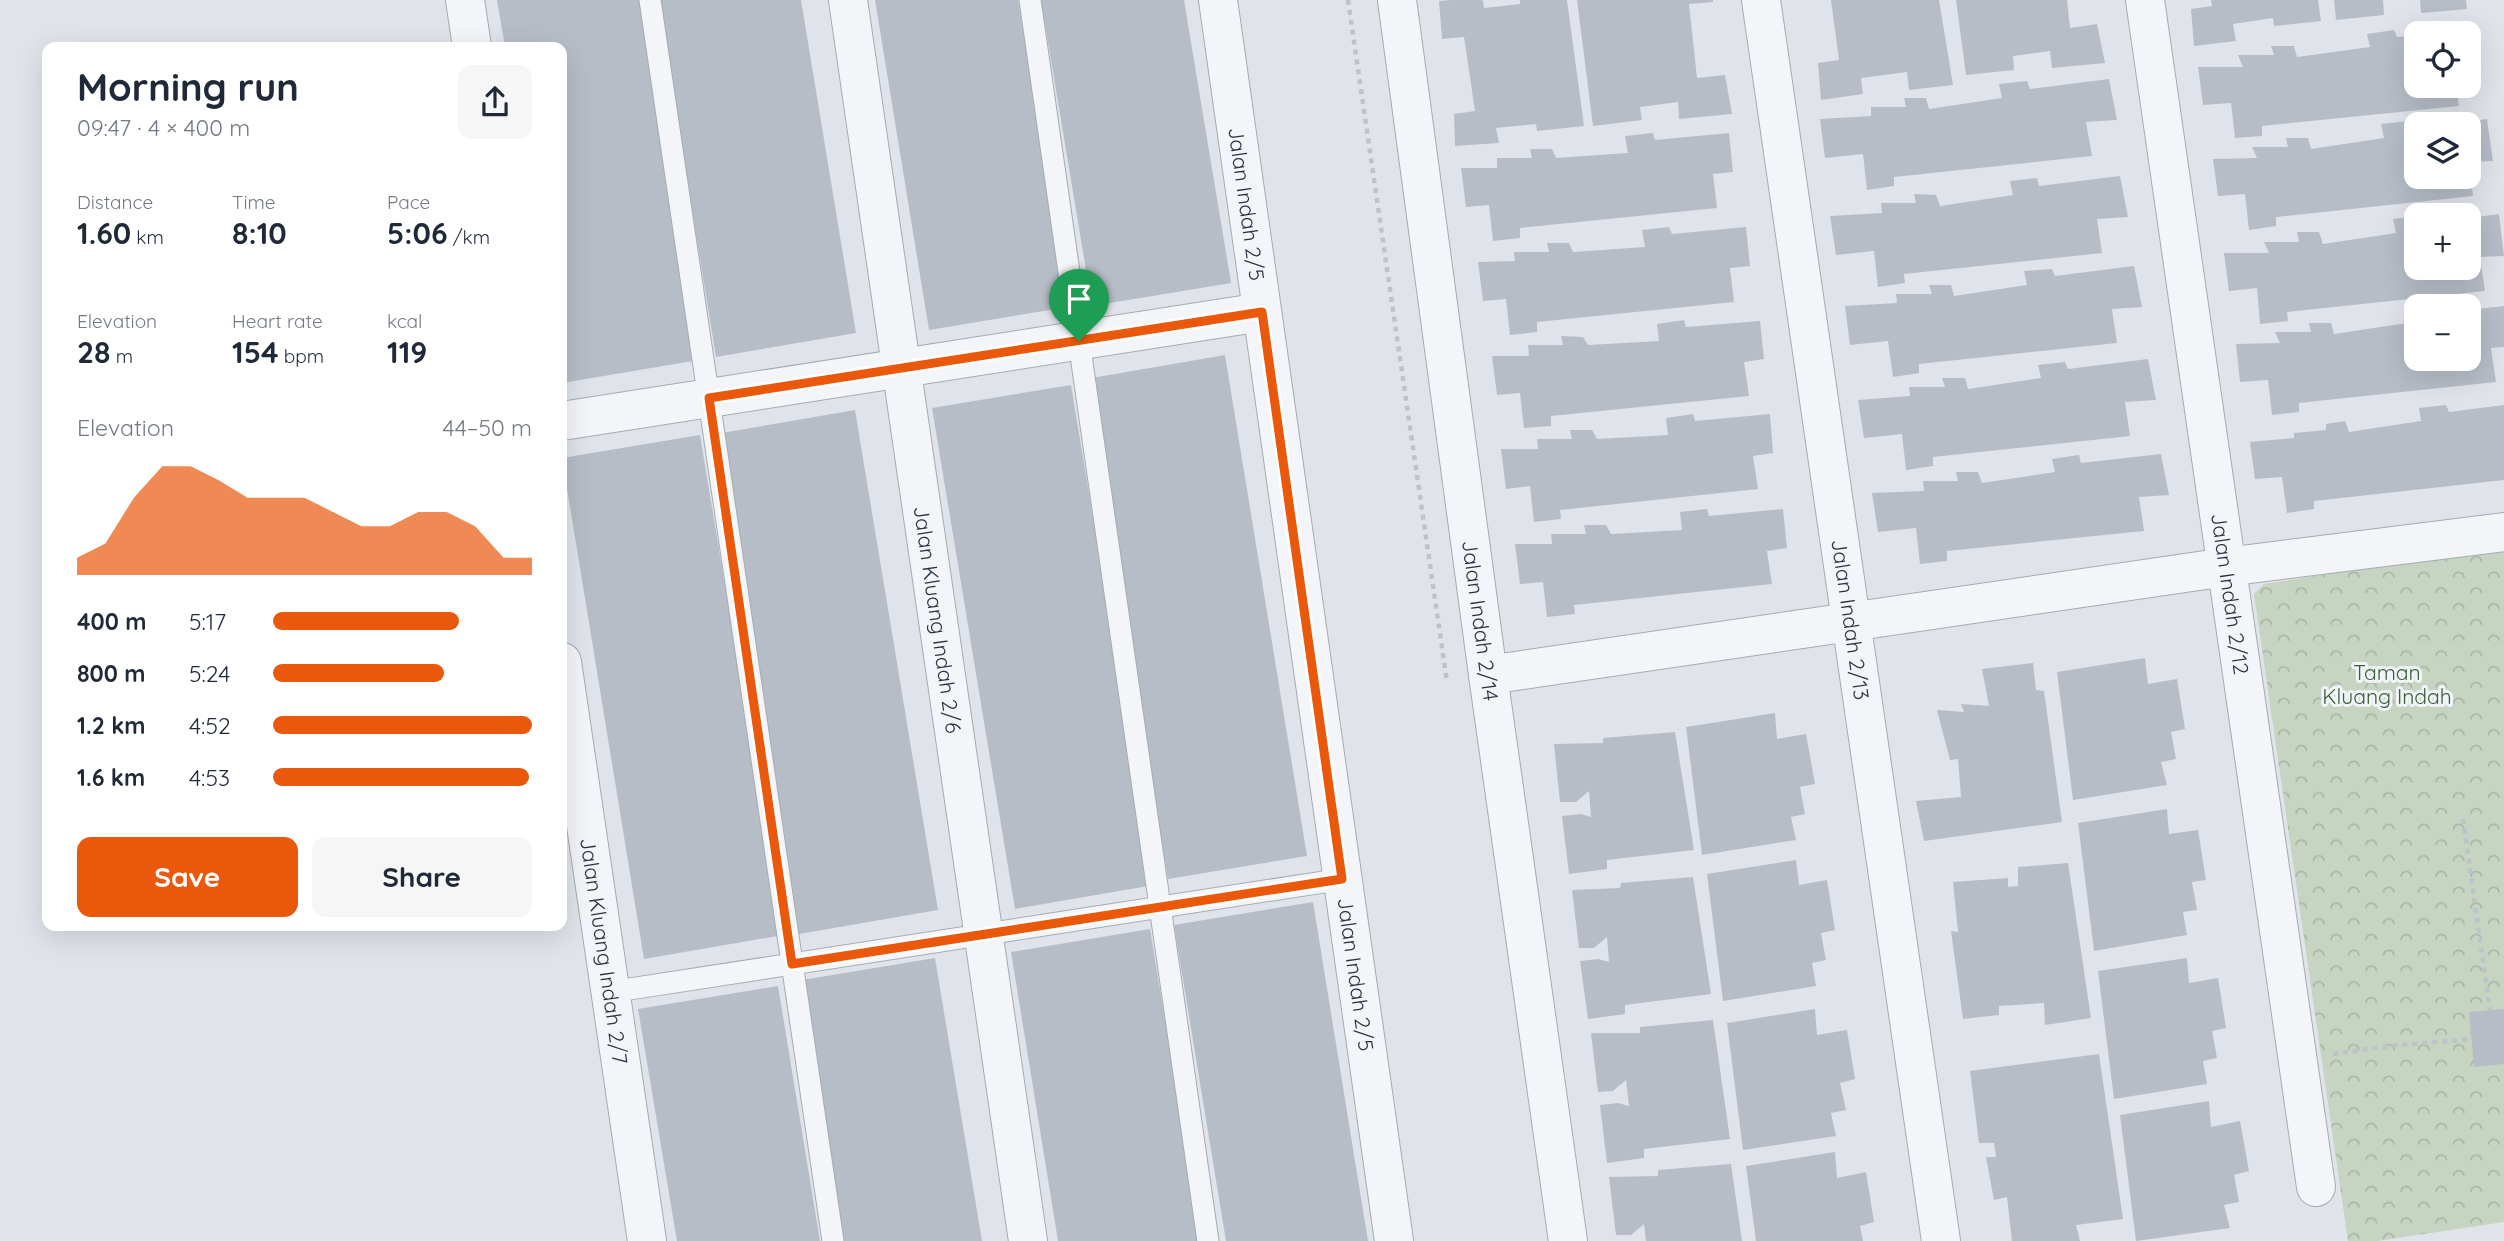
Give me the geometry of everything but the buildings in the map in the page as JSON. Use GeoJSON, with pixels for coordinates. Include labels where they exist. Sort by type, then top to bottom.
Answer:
{"type":"FeatureCollection","features":[{"type":"Feature","properties":{"kind":"street"},"geometry":{"type":"LineString","coordinates":[[465,0],[470,42]]}},
{"type":"Feature","properties":{"kind":"street","name":"Jalan Kluang Indah 2/6"},"geometry":{"type":"LineString","coordinates":[[848,0],[1028,1241]]}},
{"type":"Feature","properties":{"kind":"street","name":"Jalan Indah 2/5"},"geometry":{"type":"LineString","coordinates":[[1218,0],[1394,1241]]}},
{"type":"Feature","properties":{"kind":"street","name":"Jalan Indah 2/14"},"geometry":{"type":"LineString","coordinates":[[1397,0],[1488,675],[1569,1241]]}},
{"type":"Feature","properties":{"kind":"street","name":"Jalan Indah 2/13"},"geometry":{"type":"LineString","coordinates":[[1761,0],[1941,1241]]}},
{"type":"Feature","properties":{"kind":"street","name":"Jalan Indah 2/12"},"geometry":{"type":"LineString","coordinates":[[2145,0],[2316,1187]]}},
{"type":"Feature","properties":{"kind":"street"},"geometry":{"type":"LineString","coordinates":[[567,420],[1262,312]]}},
{"type":"Feature","properties":{"kind":"street"},"geometry":{"type":"LineString","coordinates":[[1488,675],[2226,567],[2504,532]]}},
{"type":"Feature","properties":{"kind":"street","name":"Jalan Kluang Indah 2/7"},"geometry":{"type":"LineString","coordinates":[[567,696],[647,1241]]}},
{"type":"Feature","properties":{"kind":"lane"},"geometry":{"type":"LineString","coordinates":[[650,0],[833,1241]]}},
{"type":"Feature","properties":{"kind":"lane"},"geometry":{"type":"LineString","coordinates":[[1030,0],[1208,1241]]}},
{"type":"Feature","properties":{"kind":"lane"},"geometry":{"type":"LineString","coordinates":[[610,992],[1342,879]]}},
{"type":"Feature","properties":{"kind":"path"},"geometry":{"type":"LineString","coordinates":[[1348,0],[1448,690]]}},
{"type":"Feature","properties":{"kind":"path"},"geometry":{"type":"LineString","coordinates":[[2463,819],[2490,1010]]}},
{"type":"Feature","properties":{"kind":"path"},"geometry":{"type":"LineString","coordinates":[[2299,1059],[2389,1046],[2472,1039]]}},
{"type":"Feature","properties":{"kind":"green space","name":"Taman Kluang Indah"},"geometry":{"type":"Polygon","coordinates":[[[2504,547],[2504,1222],[2377,1241],[2348,1241],[2254,594],[2264,584],[2504,547]]]}},
{"type":"Feature","properties":{"kind":"route"},"geometry":{"type":"LineString","coordinates":[[1262,312],[1342,879],[792,964],[709,398],[1079,341],[1262,312]]}}]}
